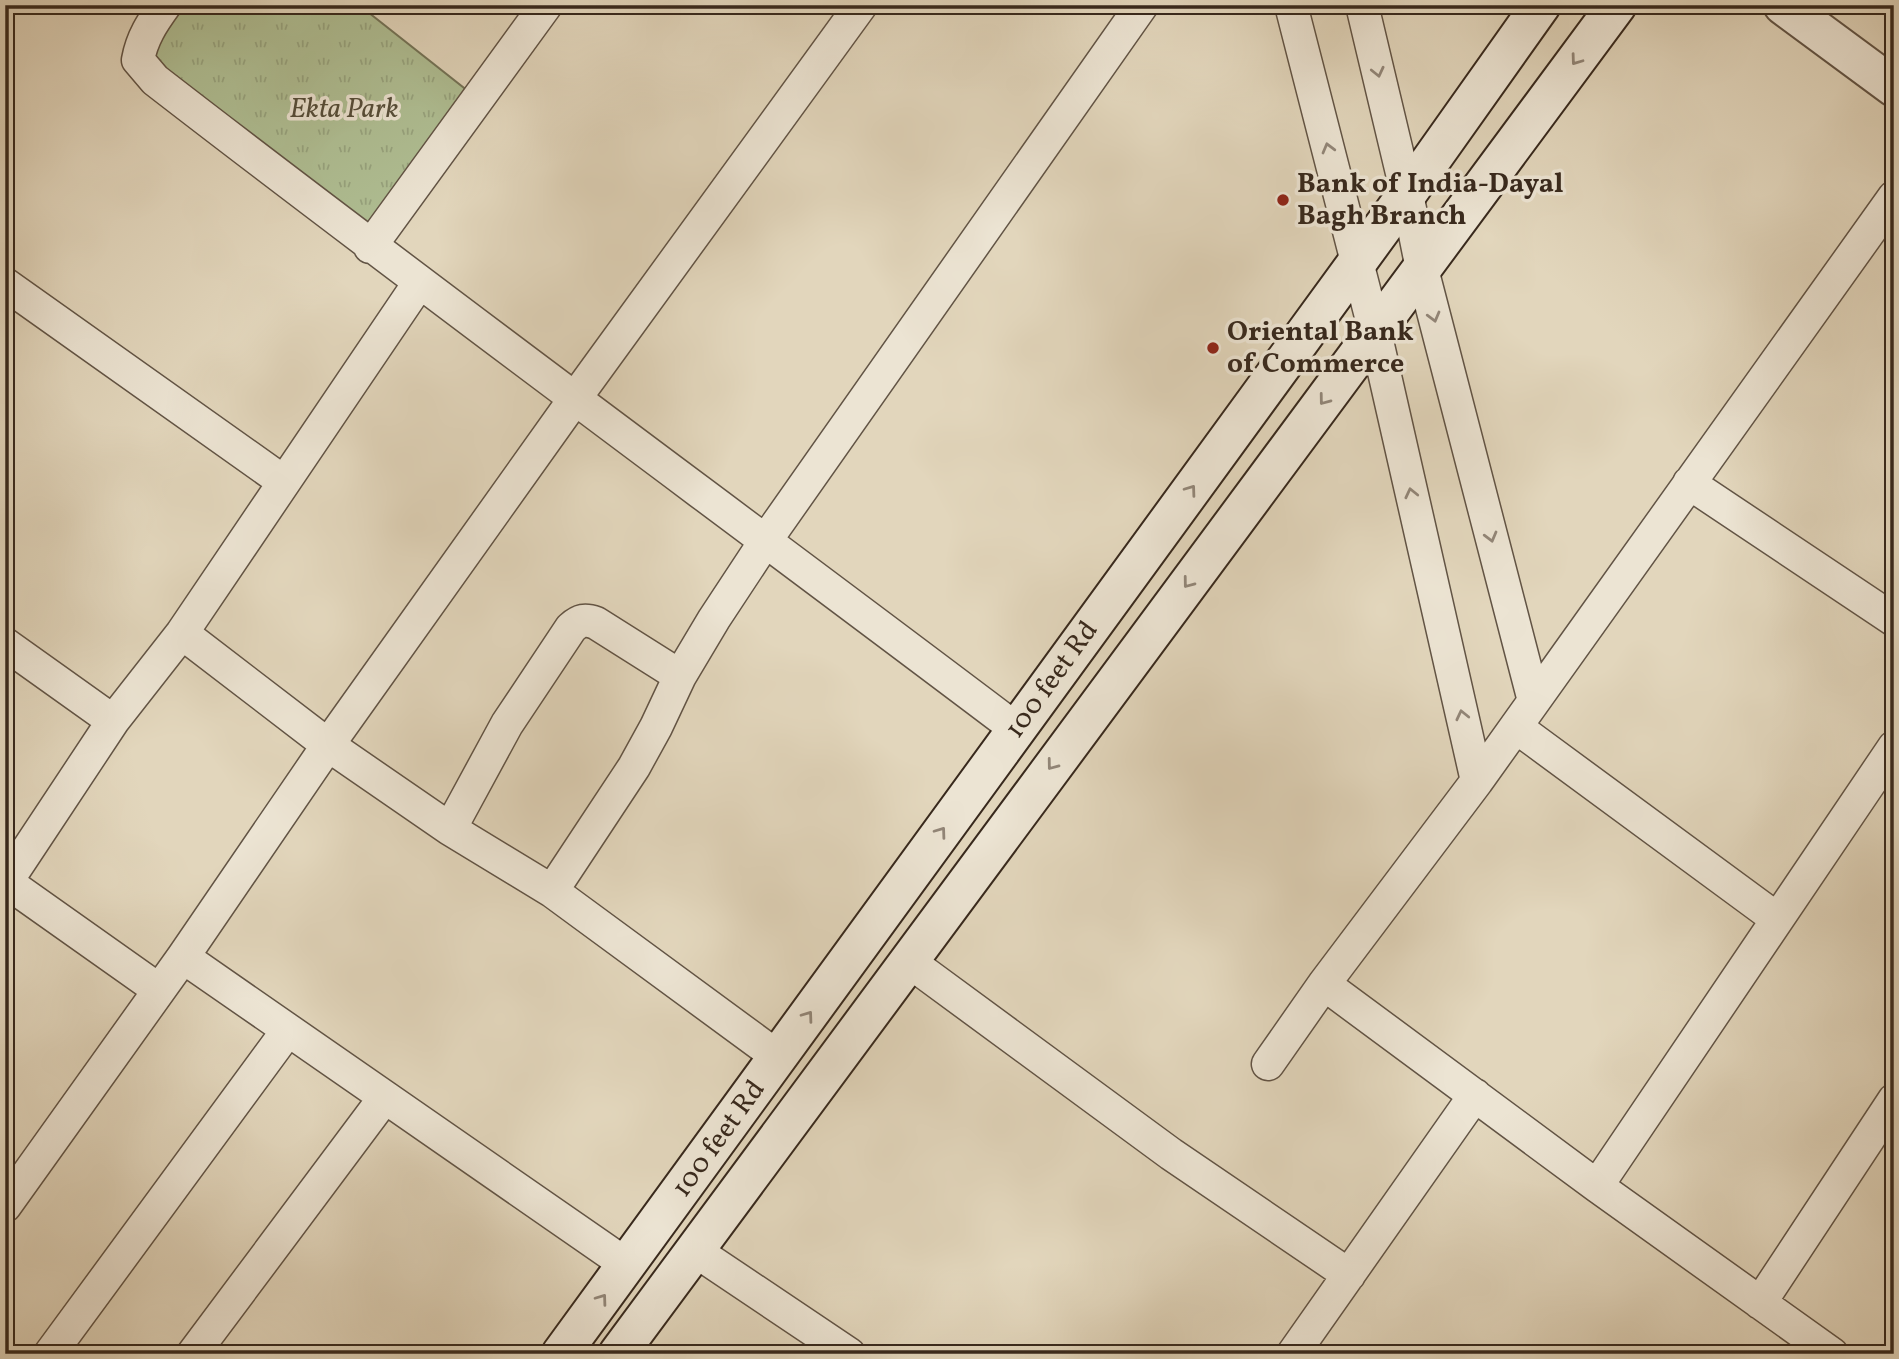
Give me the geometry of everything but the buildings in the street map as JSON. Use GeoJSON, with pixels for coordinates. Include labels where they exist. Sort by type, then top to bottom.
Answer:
{"type":"FeatureCollection","features":[{"type":"Feature","properties":{"kind":"main road","name":"100 feet Rd"},"geometry":{"type":"LineString","coordinates":[[561,1354],[1407,194],[1541,5]]}},
{"type":"Feature","properties":{"kind":"main road"},"geometry":{"type":"LineString","coordinates":[[618,1354],[907,960],[1617,5]]}},
{"type":"Feature","properties":{"kind":"main road"},"geometry":{"type":"LineString","coordinates":[[1783,5],[1894,87]]}},
{"type":"Feature","properties":{"kind":"street"},"geometry":{"type":"LineString","coordinates":[[165,5],[148,28],[141,43],[138,60],[155,80],[370,247],[576,397],[1016,729]]}},
{"type":"Feature","properties":{"kind":"street"},"geometry":{"type":"LineString","coordinates":[[370,247],[546,5]]}},
{"type":"Feature","properties":{"kind":"street"},"geometry":{"type":"LineString","coordinates":[[5,1206],[576,397],[861,5]]}},
{"type":"Feature","properties":{"kind":"street"},"geometry":{"type":"LineString","coordinates":[[552,891],[634,766],[680,676],[766,540],[1142,5]]}},
{"type":"Feature","properties":{"kind":"street"},"geometry":{"type":"LineString","coordinates":[[1291,5],[1375,332],[1477,781]]}},
{"type":"Feature","properties":{"kind":"street"},"geometry":{"type":"LineString","coordinates":[[1362,5],[1422,269],[1534,701]]}},
{"type":"Feature","properties":{"kind":"street"},"geometry":{"type":"LineString","coordinates":[[1268,1064],[1324,984],[1516,727],[1894,197]]}},
{"type":"Feature","properties":{"kind":"street"},"geometry":{"type":"LineString","coordinates":[[159,990],[6,883],[113,721],[182,633],[419,283]]}},
{"type":"Feature","properties":{"kind":"street"},"geometry":{"type":"LineString","coordinates":[[5,284],[284,482]]}},
{"type":"Feature","properties":{"kind":"street"},"geometry":{"type":"LineString","coordinates":[[1689,482],[1894,620]]}},
{"type":"Feature","properties":{"kind":"street"},"geometry":{"type":"LineString","coordinates":[[450,829],[506,724],[571,628],[578,622],[587,619],[596,623],[680,676]]}},
{"type":"Feature","properties":{"kind":"street"},"geometry":{"type":"LineString","coordinates":[[182,633],[328,745],[450,829],[552,891],[778,1056]]}},
{"type":"Feature","properties":{"kind":"street"},"geometry":{"type":"LineString","coordinates":[[5,644],[113,721]]}},
{"type":"Feature","properties":{"kind":"street"},"geometry":{"type":"LineString","coordinates":[[1516,727],[1777,919]]}},
{"type":"Feature","properties":{"kind":"street"},"geometry":{"type":"LineString","coordinates":[[1597,1186],[1894,747]]}},
{"type":"Feature","properties":{"kind":"street"},"geometry":{"type":"LineString","coordinates":[[183,957],[626,1265]]}},
{"type":"Feature","properties":{"kind":"street"},"geometry":{"type":"LineString","coordinates":[[907,960],[1171,1154],[1349,1275]]}},
{"type":"Feature","properties":{"kind":"street"},"geometry":{"type":"LineString","coordinates":[[1324,984],[1597,1186],[1832,1354]]}},
{"type":"Feature","properties":{"kind":"street"},"geometry":{"type":"LineString","coordinates":[[60,1350],[288,1030]]}},
{"type":"Feature","properties":{"kind":"street"},"geometry":{"type":"LineString","coordinates":[[1293,1354],[1475,1095]]}},
{"type":"Feature","properties":{"kind":"street"},"geometry":{"type":"LineString","coordinates":[[193,1354],[385,1097]]}},
{"type":"Feature","properties":{"kind":"street"},"geometry":{"type":"LineString","coordinates":[[1760,1303],[1888,1119]]}},
{"type":"Feature","properties":{"kind":"street"},"geometry":{"type":"LineString","coordinates":[[694,1250],[849,1354]]}},
{"type":"Feature","properties":{"kind":"green space","name":"Ekta Park"},"geometry":{"type":"Polygon","coordinates":[[[173,5],[359,5],[478,99],[370,247],[138,60],[173,5]]]}},
{"type":"Feature","properties":{"kind":"place","name":"Bank of India-Dayal Bagh Branch"},"geometry":{"type":"Point","coordinates":[1283,200]}},
{"type":"Feature","properties":{"kind":"place","name":"Oriental Bank of Commerce"},"geometry":{"type":"Point","coordinates":[1213,348]}}]}
